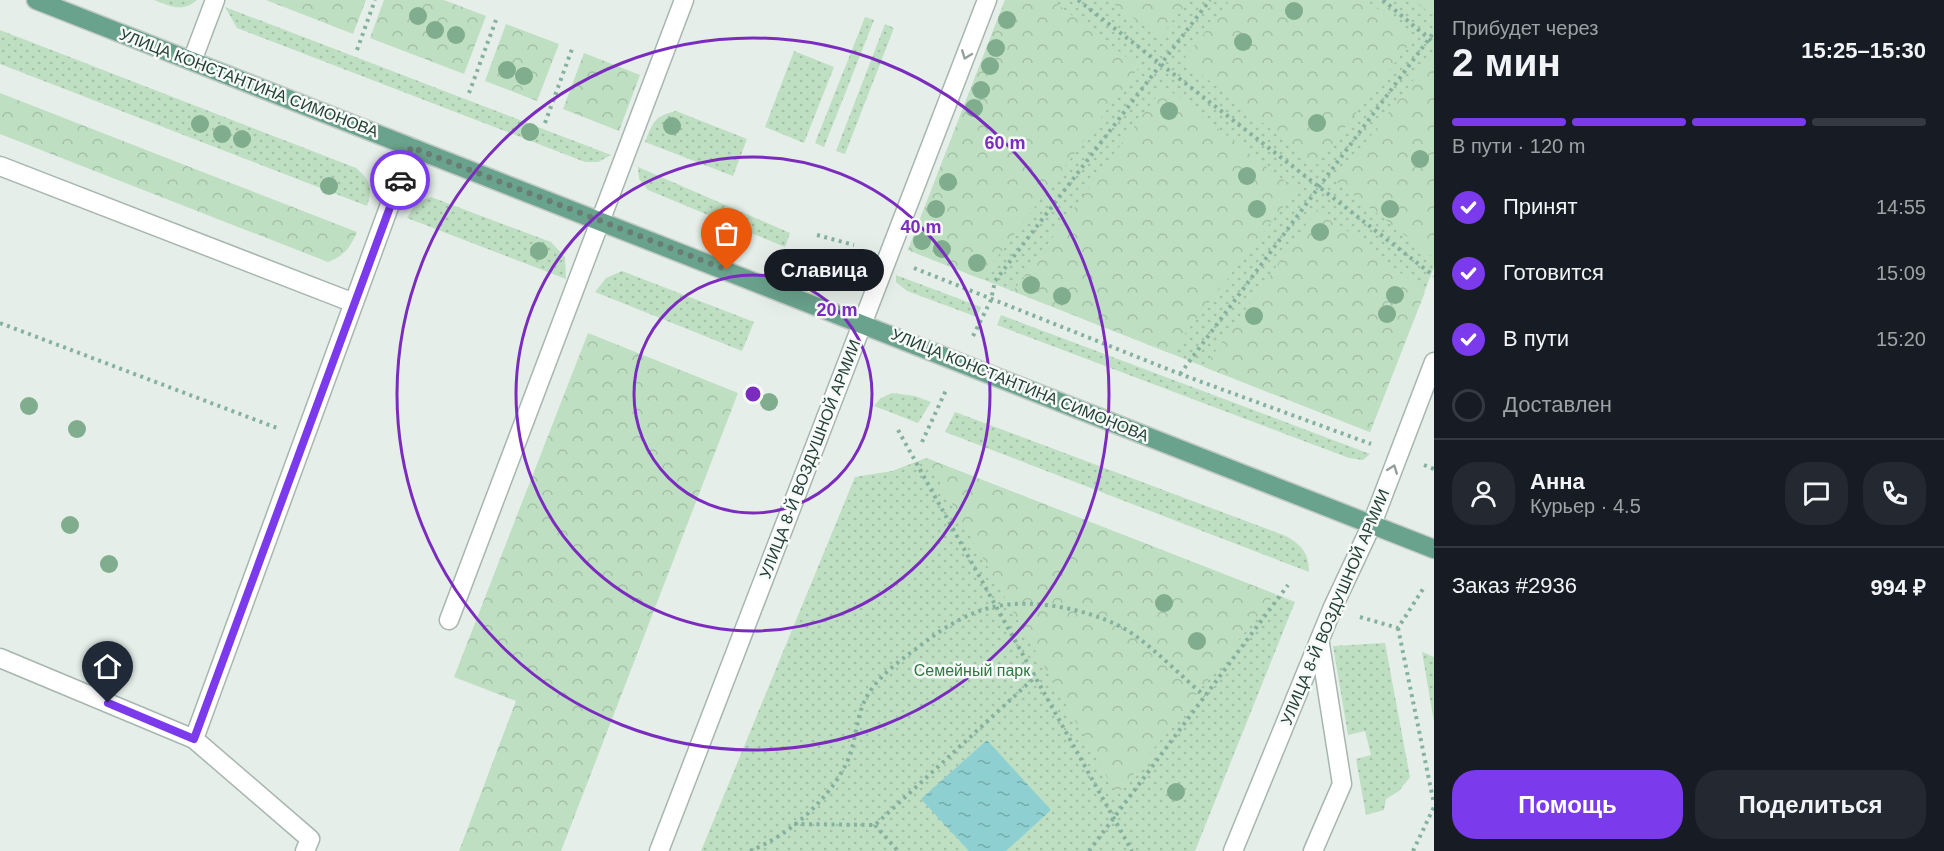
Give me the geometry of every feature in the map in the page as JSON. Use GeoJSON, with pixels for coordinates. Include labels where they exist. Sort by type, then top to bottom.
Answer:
{"type":"FeatureCollection","features":[{"type":"Feature","properties":{"kind":"main road","name":"УЛИЦА КОНСТАНТИНА СИМОНОВА"},"geometry":{"type":"LineString","coordinates":[[36,0],[1434,549]]}},
{"type":"Feature","properties":{"kind":"street"},"geometry":{"type":"LineString","coordinates":[[192,61],[215,0]]}},
{"type":"Feature","properties":{"kind":"street"},"geometry":{"type":"LineString","coordinates":[[449,620],[684,0]]}},
{"type":"Feature","properties":{"kind":"street","name":"УЛИЦА 8-Й ВОЗДУШНОЙ АРМИИ"},"geometry":{"type":"LineString","coordinates":[[659,851],[987,0]]}},
{"type":"Feature","properties":{"kind":"street"},"geometry":{"type":"LineString","coordinates":[[194,739],[411,147]]}},
{"type":"Feature","properties":{"kind":"street"},"geometry":{"type":"LineString","coordinates":[[0,166],[354,303]]}},
{"type":"Feature","properties":{"kind":"street","name":"УЛИЦА 8-Й ВОЗДУШНОЙ АРМИИ"},"geometry":{"type":"LineString","coordinates":[[1233,851],[1320,644],[1333,607],[1372,524],[1434,362]]}},
{"type":"Feature","properties":{"kind":"street"},"geometry":{"type":"LineString","coordinates":[[1313,851],[1342,784],[1320,644]]}},
{"type":"Feature","properties":{"kind":"street"},"geometry":{"type":"LineString","coordinates":[[0,658],[194,739],[310,839],[305,851]]}},
{"type":"Feature","properties":{"kind":"path"},"geometry":{"type":"LineString","coordinates":[[357,50],[375,0]]}},
{"type":"Feature","properties":{"kind":"path"},"geometry":{"type":"LineString","coordinates":[[1078,0],[1434,276]]}},
{"type":"Feature","properties":{"kind":"path"},"geometry":{"type":"LineString","coordinates":[[922,442],[991,300],[995,281],[1210,0]]}},
{"type":"Feature","properties":{"kind":"path"},"geometry":{"type":"LineString","coordinates":[[1383,0],[1434,43]]}},
{"type":"Feature","properties":{"kind":"path"},"geometry":{"type":"LineString","coordinates":[[469,93],[496,20]]}},
{"type":"Feature","properties":{"kind":"path"},"geometry":{"type":"LineString","coordinates":[[1180,374],[1318,185],[1434,32]]}},
{"type":"Feature","properties":{"kind":"path"},"geometry":{"type":"LineString","coordinates":[[545,123],[572,49]]}},
{"type":"Feature","properties":{"kind":"path"},"geometry":{"type":"LineString","coordinates":[[818,235],[854,245]]}},
{"type":"Feature","properties":{"kind":"path"},"geometry":{"type":"LineString","coordinates":[[909,266],[1180,374],[1373,445]]}},
{"type":"Feature","properties":{"kind":"path"},"geometry":{"type":"LineString","coordinates":[[0,322],[305,438]]}},
{"type":"Feature","properties":{"kind":"path"},"geometry":{"type":"LineString","coordinates":[[898,430],[994,607],[1132,851]]}},
{"type":"Feature","properties":{"kind":"path"},"geometry":{"type":"LineString","coordinates":[[1089,851],[1288,585]]}},
{"type":"Feature","properties":{"kind":"path"},"geometry":{"type":"LineString","coordinates":[[1413,851],[1434,806],[1398,628],[1424,589]]}},
{"type":"Feature","properties":{"kind":"path"},"geometry":{"type":"LineString","coordinates":[[750,851],[765,845],[794,824],[830,788],[849,758],[865,700],[878,681],[955,621],[994,607],[1030,605],[1069,608],[1100,618],[1136,636],[1205,696]]}},
{"type":"Feature","properties":{"kind":"path"},"geometry":{"type":"LineString","coordinates":[[1357,616],[1398,628]]}},
{"type":"Feature","properties":{"kind":"path"},"geometry":{"type":"LineString","coordinates":[[794,824],[875,825],[1034,678]]}},
{"type":"Feature","properties":{"kind":"path"},"geometry":{"type":"LineString","coordinates":[[875,825],[898,851]]}},
{"type":"Feature","properties":{"kind":"green space"},"geometry":{"type":"Polygon","coordinates":[[[154,0],[197,0],[181,7],[154,0]]]}},
{"type":"Feature","properties":{"kind":"green space"},"geometry":{"type":"Polygon","coordinates":[[[266,0],[366,0],[353,34],[266,0]]]}},
{"type":"Feature","properties":{"kind":"green space"},"geometry":{"type":"Polygon","coordinates":[[[384,0],[444,0],[486,16],[464,74],[370,38],[384,0]]]}},
{"type":"Feature","properties":{"kind":"green space"},"geometry":{"type":"Polygon","coordinates":[[[1005,0],[1434,0],[1434,267],[1370,432],[908,250],[1005,0]]]}},
{"type":"Feature","properties":{"kind":"green space"},"geometry":{"type":"Polygon","coordinates":[[[1005,0],[1052,0],[1139,67],[981,279],[908,250],[1005,0]]]}},
{"type":"Feature","properties":{"kind":"green space"},"geometry":{"type":"Polygon","coordinates":[[[1108,0],[1189,0],[1160,37],[1108,0]]]}},
{"type":"Feature","properties":{"kind":"green space"},"geometry":{"type":"Polygon","coordinates":[[[1230,0],[1366,0],[1414,38],[1316,165],[1183,60],[1230,0]]]}},
{"type":"Feature","properties":{"kind":"green space"},"geometry":{"type":"Polygon","coordinates":[[[1414,0],[1434,0],[1432,15],[1414,0]]]}},
{"type":"Feature","properties":{"kind":"green space"},"geometry":{"type":"Polygon","coordinates":[[[225,7],[611,155],[598,162],[585,162],[237,28],[225,7]]]}},
{"type":"Feature","properties":{"kind":"green space"},"geometry":{"type":"Polygon","coordinates":[[[865,17],[874,20],[824,147],[815,143],[865,17]]]}},
{"type":"Feature","properties":{"kind":"green space"},"geometry":{"type":"Polygon","coordinates":[[[506,24],[559,44],[537,101],[485,81],[506,24]]]}},
{"type":"Feature","properties":{"kind":"green space"},"geometry":{"type":"Polygon","coordinates":[[[885,24],[894,28],[845,154],[836,151],[885,24]]]}},
{"type":"Feature","properties":{"kind":"green space"},"geometry":{"type":"Polygon","coordinates":[[[0,30],[356,168],[369,185],[370,194],[367,206],[0,64],[0,30]]]}},
{"type":"Feature","properties":{"kind":"green space"},"geometry":{"type":"Polygon","coordinates":[[[794,51],[834,67],[804,143],[765,127],[794,51]]]}},
{"type":"Feature","properties":{"kind":"green space"},"geometry":{"type":"Polygon","coordinates":[[[584,53],[640,75],[619,131],[563,109],[584,53]]]}},
{"type":"Feature","properties":{"kind":"green space"},"geometry":{"type":"Polygon","coordinates":[[[1432,56],[1434,58],[1434,258],[1336,181],[1432,56]]]}},
{"type":"Feature","properties":{"kind":"green space"},"geometry":{"type":"Polygon","coordinates":[[[1164,86],[1296,190],[1170,353],[1013,291],[1164,86]]]}},
{"type":"Feature","properties":{"kind":"green space"},"geometry":{"type":"Polygon","coordinates":[[[0,93],[357,232],[346,251],[328,262],[0,134],[0,93]]]}},
{"type":"Feature","properties":{"kind":"green space"},"geometry":{"type":"Polygon","coordinates":[[[676,111],[747,139],[733,176],[645,142],[655,121],[663,115],[676,111]]]}},
{"type":"Feature","properties":{"kind":"green space"},"geometry":{"type":"Polygon","coordinates":[[[638,167],[790,233],[785,247],[648,190],[639,179],[638,167]]]}},
{"type":"Feature","properties":{"kind":"green space"},"geometry":{"type":"Polygon","coordinates":[[[431,197],[551,242],[565,257],[566,279],[407,218],[416,203],[431,197]]]}},
{"type":"Feature","properties":{"kind":"green space"},"geometry":{"type":"Polygon","coordinates":[[[1318,208],[1425,292],[1370,432],[1204,367],[1318,208]]]}},
{"type":"Feature","properties":{"kind":"green space"},"geometry":{"type":"Polygon","coordinates":[[[622,271],[754,322],[742,351],[595,292],[606,278],[622,271]]]}},
{"type":"Feature","properties":{"kind":"green space"},"geometry":{"type":"Polygon","coordinates":[[[896,275],[981,307],[977,317],[907,291],[896,282],[896,275]]]}},
{"type":"Feature","properties":{"kind":"green space"},"geometry":{"type":"Polygon","coordinates":[[[1001,315],[1370,454],[1363,460],[1349,458],[997,325],[1001,315]]]}},
{"type":"Feature","properties":{"kind":"green space"},"geometry":{"type":"Polygon","coordinates":[[[588,333],[738,393],[561,851],[459,851],[516,701],[454,677],[588,333]]]}},
{"type":"Feature","properties":{"kind":"green space"},"geometry":{"type":"Polygon","coordinates":[[[892,393],[915,396],[931,402],[918,423],[874,406],[881,398],[892,393]]]}},
{"type":"Feature","properties":{"kind":"green space"},"geometry":{"type":"Polygon","coordinates":[[[955,412],[1286,536],[1304,551],[1308,560],[1309,572],[945,432],[955,412]]]}},
{"type":"Feature","properties":{"kind":"green space","name":"Семейный парк"},"geometry":{"type":"Polygon","coordinates":[[[926,458],[1295,602],[1195,851],[701,851],[855,477],[892,471],[926,458]]]}},
{"type":"Feature","properties":{"kind":"green space"},"geometry":{"type":"Polygon","coordinates":[[[926,458],[1275,594],[1117,795],[926,458]]]}},
{"type":"Feature","properties":{"kind":"green space"},"geometry":{"type":"Polygon","coordinates":[[[1385,643],[1410,777],[1399,791],[1386,799],[1384,810],[1366,815],[1356,759],[1371,755],[1365,731],[1348,735],[1333,646],[1385,643]]]}},
{"type":"Feature","properties":{"kind":"green space"},"geometry":{"type":"Polygon","coordinates":[[[1422,652],[1434,657],[1434,722],[1422,652]]]}},
{"type":"Feature","properties":{"kind":"water"},"geometry":{"type":"Polygon","coordinates":[[[987,740],[1051,810],[1006,851],[969,851],[921,799],[987,740]]]}},
{"type":"Feature","properties":{"kind":"way so far"},"geometry":{"type":"LineString","coordinates":[[400,180],[411,147],[727,270]]}},
{"type":"Feature","properties":{"kind":"place","name":"Славица"},"geometry":{"type":"Point","coordinates":[727,270]}},
{"type":"Feature","properties":{"kind":"route"},"geometry":{"type":"LineString","coordinates":[[108,703],[194,739],[400,180]]}}]}
